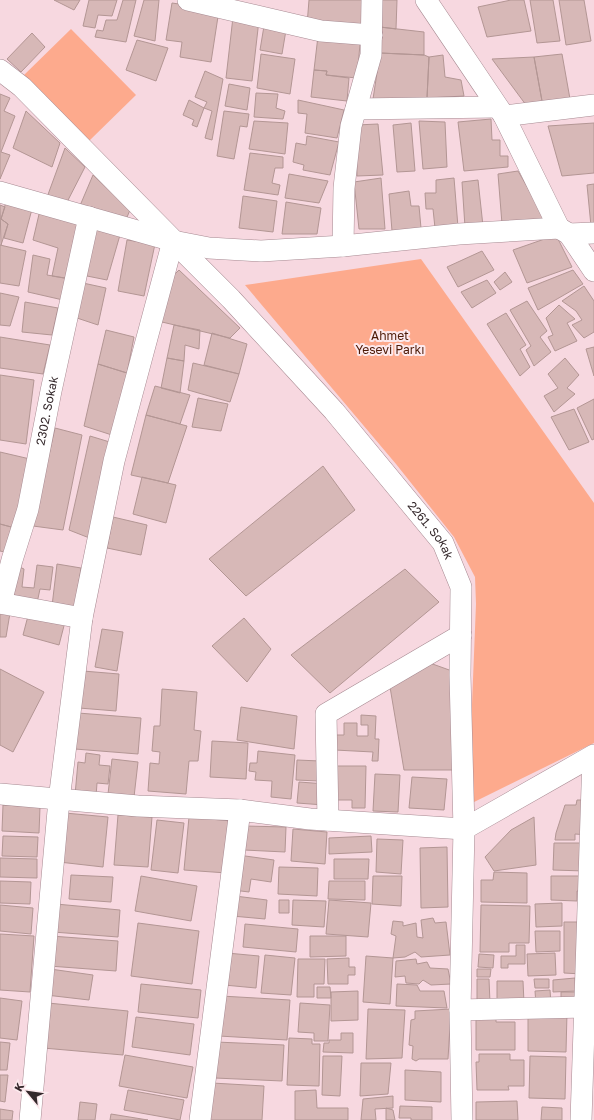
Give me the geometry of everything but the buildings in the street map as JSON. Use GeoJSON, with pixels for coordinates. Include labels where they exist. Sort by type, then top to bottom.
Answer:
{"type":"FeatureCollection","features":[{"type":"Feature","properties":{"kind":"street"},"geometry":{"type":"LineString","coordinates":[[188,0],[321,31],[372,35]]}},
{"type":"Feature","properties":{"kind":"street"},"geometry":{"type":"LineString","coordinates":[[344,246],[347,162],[351,126],[371,55],[372,0]]}},
{"type":"Feature","properties":{"kind":"street"},"geometry":{"type":"LineString","coordinates":[[426,0],[501,112],[564,231],[594,271]]}},
{"type":"Feature","properties":{"kind":"street","name":"2261. Sokak"},"geometry":{"type":"LineString","coordinates":[[0,70],[22,88],[231,299],[334,411],[443,543],[461,587],[464,829],[460,1010],[462,1120]]}},
{"type":"Feature","properties":{"kind":"street"},"geometry":{"type":"LineString","coordinates":[[356,109],[501,112],[594,105]]}},
{"type":"Feature","properties":{"kind":"street"},"geometry":{"type":"LineString","coordinates":[[0,192],[174,241],[209,248],[262,251],[344,246],[459,234],[564,231],[594,233]]}},
{"type":"Feature","properties":{"kind":"street","name":"2302. Sokak"},"geometry":{"type":"LineString","coordinates":[[0,603],[28,509],[50,391],[89,217]]}},
{"type":"Feature","properties":{"kind":"street"},"geometry":{"type":"LineString","coordinates":[[30,1120],[59,800],[82,618],[114,461],[174,241]]}},
{"type":"Feature","properties":{"kind":"street"},"geometry":{"type":"LineString","coordinates":[[0,603],[82,618]]}},
{"type":"Feature","properties":{"kind":"street"},"geometry":{"type":"LineString","coordinates":[[328,820],[326,714],[461,635]]}},
{"type":"Feature","properties":{"kind":"street"},"geometry":{"type":"LineString","coordinates":[[0,794],[138,806],[240,810],[328,820],[464,829],[594,756]]}},
{"type":"Feature","properties":{"kind":"street"},"geometry":{"type":"LineString","coordinates":[[581,1120],[594,756]]}},
{"type":"Feature","properties":{"kind":"street"},"geometry":{"type":"LineString","coordinates":[[200,1120],[240,810]]}},
{"type":"Feature","properties":{"kind":"street"},"geometry":{"type":"LineString","coordinates":[[460,1010],[586,1007]]}},
{"type":"Feature","properties":{"kind":"green space"},"geometry":{"type":"Polygon","coordinates":[[[71,29],[136,95],[89,141],[24,75],[71,29]]]}},
{"type":"Feature","properties":{"kind":"green space","name":"Ahmet Yesevi Parkı"},"geometry":{"type":"Polygon","coordinates":[[[421,259],[594,503],[594,743],[468,805],[476,604],[475,577],[454,537],[396,464],[245,285],[421,259]]]}}]}
